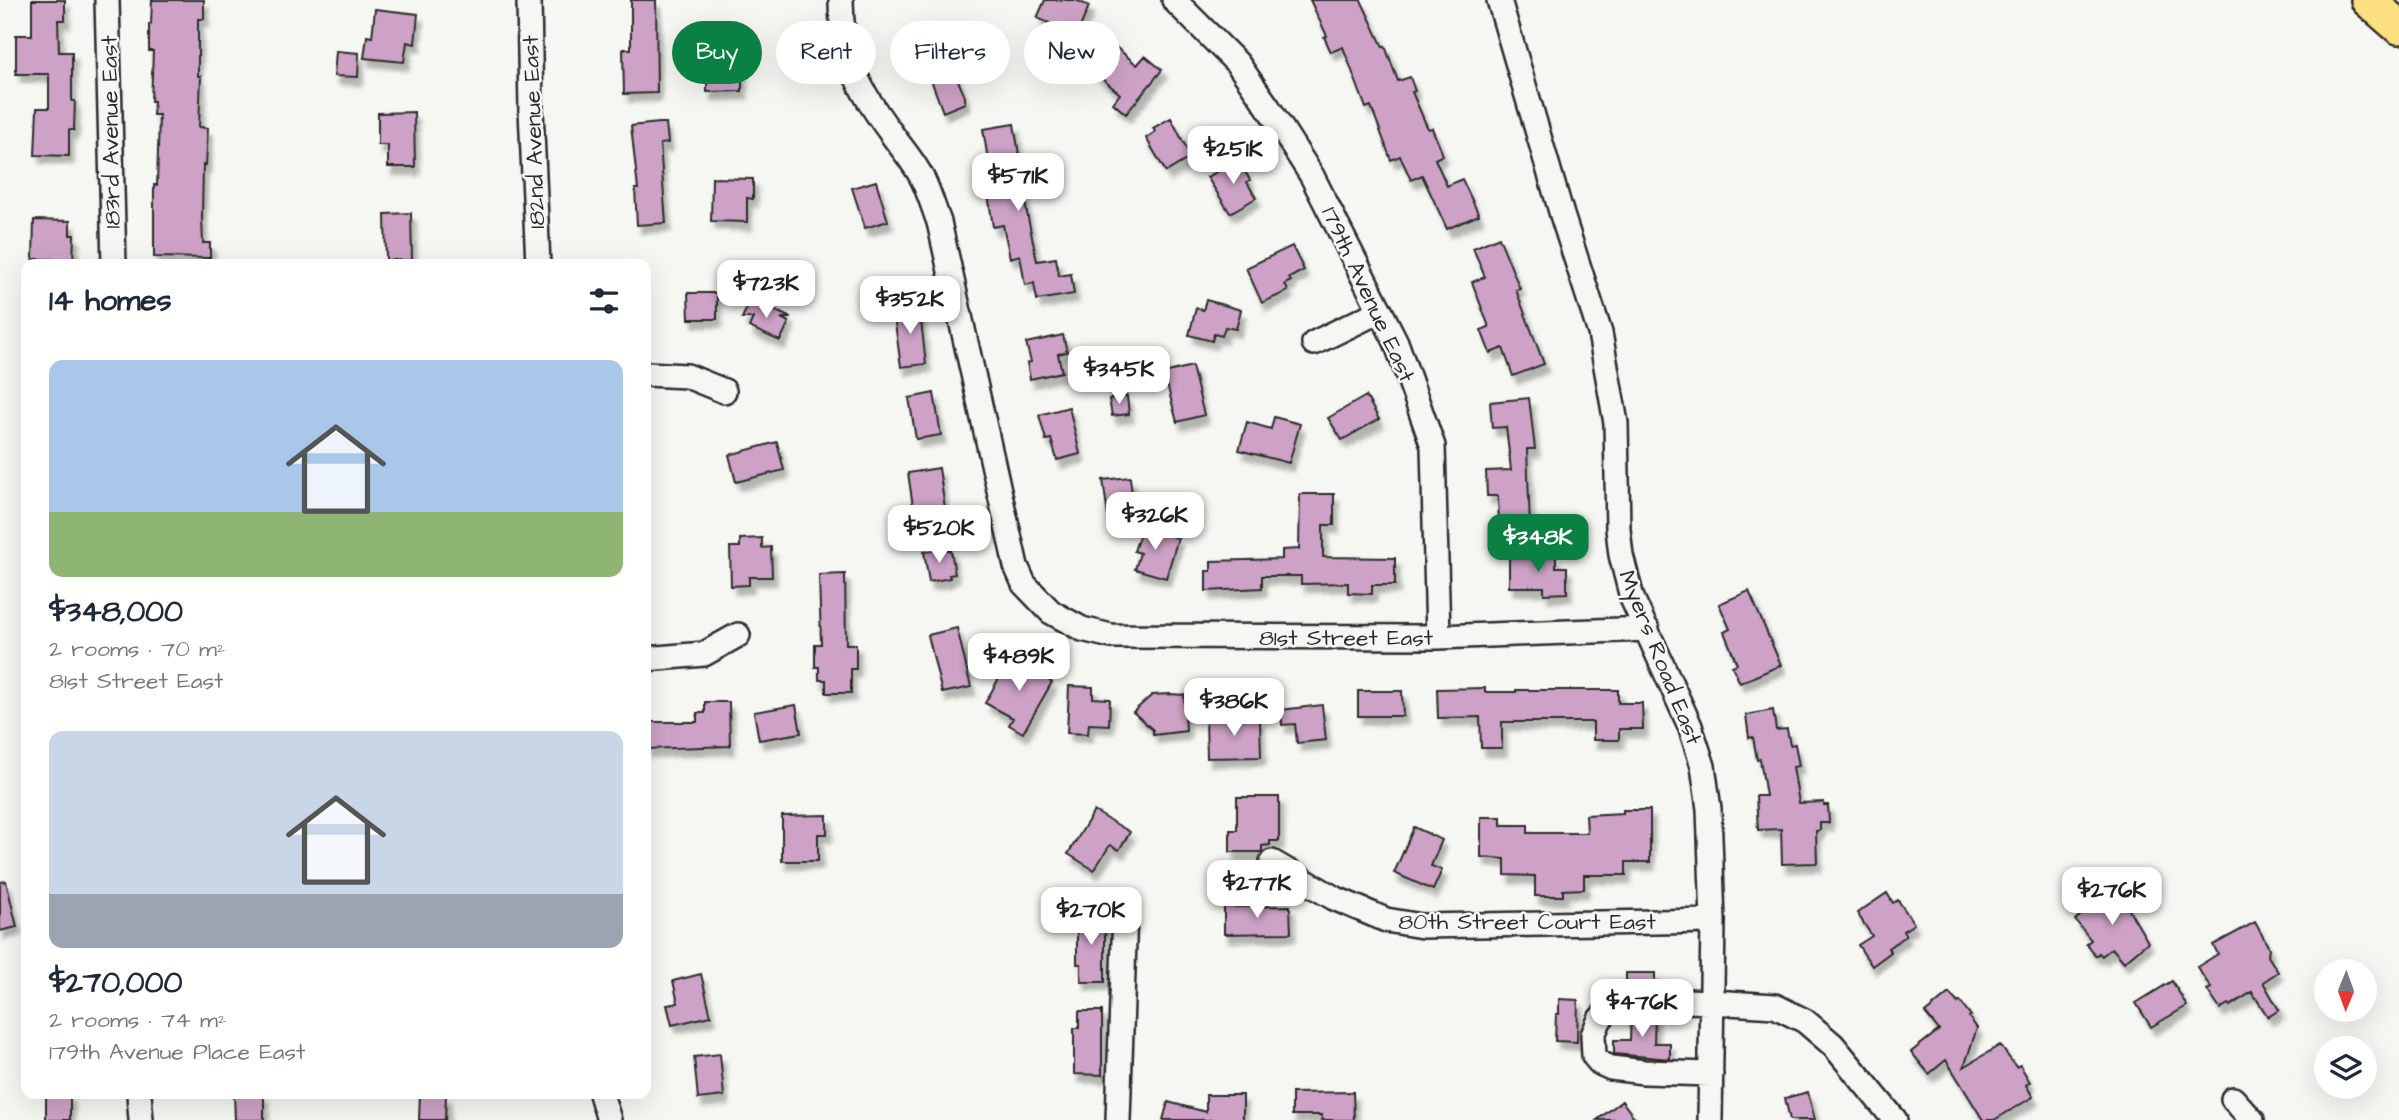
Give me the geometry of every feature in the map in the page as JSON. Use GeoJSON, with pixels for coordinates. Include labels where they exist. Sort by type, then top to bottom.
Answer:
{"type":"FeatureCollection","features":[{"type":"Feature","properties":{"kind":"highway"},"geometry":{"type":"LineString","coordinates":[[2368,0],[2399,27]]}},
{"type":"Feature","properties":{"kind":"street","name":"183rd Avenue East"},"geometry":{"type":"LineString","coordinates":[[107,0],[114,259]]}},
{"type":"Feature","properties":{"kind":"street","name":"182nd Avenue East"},"geometry":{"type":"LineString","coordinates":[[529,0],[538,259]]}},
{"type":"Feature","properties":{"kind":"street","name":"81st Street East"},"geometry":{"type":"LineString","coordinates":[[841,0],[841,24],[846,54],[856,80],[870,105],[924,182],[939,222],[1016,566],[1024,584],[1051,612],[1082,629],[1111,636],[1438,637],[1647,629]]}},
{"type":"Feature","properties":{"kind":"street","name":"179th Avenue East"},"geometry":{"type":"LineString","coordinates":[[1174,0],[1238,64],[1268,107],[1312,176],[1396,342],[1433,446],[1438,637]]}},
{"type":"Feature","properties":{"kind":"street","name":"Myers Road East"},"geometry":{"type":"LineString","coordinates":[[1499,0],[1562,215],[1600,333],[1616,423],[1621,555],[1632,598],[1690,726],[1703,766],[1709,809],[1713,921],[1710,1120]]}},
{"type":"Feature","properties":{"kind":"street"},"geometry":{"type":"LineString","coordinates":[[1314,343],[1380,312]]}},
{"type":"Feature","properties":{"kind":"street"},"geometry":{"type":"LineString","coordinates":[[651,374],[687,376],[724,391]]}},
{"type":"Feature","properties":{"kind":"street"},"geometry":{"type":"LineString","coordinates":[[651,659],[705,654],[738,635]]}},
{"type":"Feature","properties":{"kind":"street","name":"80th Street Court East"},"geometry":{"type":"LineString","coordinates":[[1272,862],[1334,898],[1386,920],[1422,926],[1713,921]]}},
{"type":"Feature","properties":{"kind":"street"},"geometry":{"type":"LineString","coordinates":[[1118,1120],[1125,911]]}},
{"type":"Feature","properties":{"kind":"street"},"geometry":{"type":"LineString","coordinates":[[1711,1074],[1611,1068],[1600,1063],[1594,1056],[1593,1035],[1600,1020],[1611,1007],[1632,999],[1774,1006],[1805,1021],[1833,1045],[1895,1120]]}},
{"type":"Feature","properties":{"kind":"street"},"geometry":{"type":"LineString","coordinates":[[139,1099],[141,1120]]}},
{"type":"Feature","properties":{"kind":"street"},"geometry":{"type":"LineString","coordinates":[[603,1099],[609,1120]]}},
{"type":"Feature","properties":{"kind":"street"},"geometry":{"type":"LineString","coordinates":[[2233,1099],[2252,1120]]}},
{"type":"Feature","properties":{"kind":"building"},"geometry":{"type":"Polygon","coordinates":[[[32,0],[65,0],[65,20],[58,20],[59,52],[72,52],[72,101],[75,101],[74,130],[69,130],[69,156],[35,155],[37,108],[49,108],[49,74],[16,74],[16,35],[32,35],[32,0]]]}},
{"type":"Feature","properties":{"kind":"building"},"geometry":{"type":"Polygon","coordinates":[[[152,0],[204,0],[204,19],[198,19],[198,76],[201,76],[199,127],[208,128],[206,165],[203,165],[202,218],[203,243],[210,243],[210,258],[154,257],[154,185],[157,185],[159,115],[153,115],[154,101],[151,101],[153,51],[149,51],[149,24],[152,0]]]}},
{"type":"Feature","properties":{"kind":"building"},"geometry":{"type":"Polygon","coordinates":[[[631,0],[656,0],[657,93],[624,94],[623,49],[631,49],[631,0]]]}},
{"type":"Feature","properties":{"kind":"building"},"geometry":{"type":"Polygon","coordinates":[[[1045,0],[1076,0],[1089,6],[1083,21],[1044,21],[1037,18],[1045,0]]]}},
{"type":"Feature","properties":{"kind":"building"},"geometry":{"type":"Polygon","coordinates":[[[1310,0],[1361,0],[1383,47],[1385,46],[1398,81],[1410,77],[1415,91],[1412,92],[1443,155],[1435,159],[1447,186],[1462,179],[1479,215],[1447,229],[1422,175],[1411,180],[1400,156],[1391,160],[1371,106],[1366,108],[1343,47],[1331,52],[1324,37],[1327,36],[1310,0]]]}},
{"type":"Feature","properties":{"kind":"building"},"geometry":{"type":"Polygon","coordinates":[[[375,9],[418,14],[415,44],[407,42],[404,62],[364,58],[367,36],[372,37],[375,9]]]}},
{"type":"Feature","properties":{"kind":"building"},"geometry":{"type":"Polygon","coordinates":[[[1120,50],[1137,65],[1145,56],[1162,70],[1126,114],[1113,103],[1120,94],[1108,84],[1120,84],[1120,50]]]}},
{"type":"Feature","properties":{"kind":"building"},"geometry":{"type":"Polygon","coordinates":[[[336,51],[359,53],[358,77],[334,76],[336,51]]]}},
{"type":"Feature","properties":{"kind":"building"},"geometry":{"type":"Polygon","coordinates":[[[707,84],[742,84],[742,91],[707,92],[707,84]]]}},
{"type":"Feature","properties":{"kind":"building"},"geometry":{"type":"Polygon","coordinates":[[[933,84],[960,84],[965,103],[943,112],[933,84]]]}},
{"type":"Feature","properties":{"kind":"building"},"geometry":{"type":"Polygon","coordinates":[[[414,112],[415,167],[388,167],[388,145],[378,145],[378,113],[414,112]]]}},
{"type":"Feature","properties":{"kind":"building"},"geometry":{"type":"Polygon","coordinates":[[[1171,118],[1191,157],[1166,172],[1146,138],[1155,132],[1153,128],[1171,118]]]}},
{"type":"Feature","properties":{"kind":"building"},"geometry":{"type":"Polygon","coordinates":[[[666,123],[668,143],[660,144],[666,223],[637,225],[635,189],[638,189],[631,126],[666,123]]]}},
{"type":"Feature","properties":{"kind":"building"},"geometry":{"type":"Polygon","coordinates":[[[1014,124],[1023,178],[1020,179],[1037,261],[1056,258],[1059,276],[1071,274],[1074,294],[1037,300],[1034,283],[1025,285],[1020,255],[1010,258],[1003,225],[993,227],[984,167],[989,166],[983,129],[1014,124]]]}},
{"type":"Feature","properties":{"kind":"building"},"geometry":{"type":"Polygon","coordinates":[[[1238,160],[1250,180],[1247,182],[1256,198],[1230,213],[1207,177],[1238,160]]]}},
{"type":"Feature","properties":{"kind":"building"},"geometry":{"type":"Polygon","coordinates":[[[712,178],[753,179],[753,199],[747,198],[747,222],[711,221],[712,178]]]}},
{"type":"Feature","properties":{"kind":"building"},"geometry":{"type":"Polygon","coordinates":[[[876,181],[888,221],[865,228],[852,188],[876,181]]]}},
{"type":"Feature","properties":{"kind":"building"},"geometry":{"type":"Polygon","coordinates":[[[411,213],[412,259],[386,259],[385,214],[411,213]]]}},
{"type":"Feature","properties":{"kind":"building"},"geometry":{"type":"Polygon","coordinates":[[[34,220],[70,221],[70,235],[74,235],[73,259],[33,259],[34,220]]]}},
{"type":"Feature","properties":{"kind":"building"},"geometry":{"type":"Polygon","coordinates":[[[1499,237],[1520,289],[1516,290],[1544,364],[1513,376],[1503,348],[1490,353],[1481,330],[1489,327],[1472,282],[1485,277],[1473,248],[1499,237]]]}},
{"type":"Feature","properties":{"kind":"building"},"geometry":{"type":"Polygon","coordinates":[[[1292,246],[1304,270],[1289,278],[1291,281],[1285,284],[1288,291],[1262,303],[1246,268],[1292,246]]]}},
{"type":"Feature","properties":{"kind":"building"},"geometry":{"type":"Polygon","coordinates":[[[688,293],[717,293],[717,319],[689,319],[688,293]]]}},
{"type":"Feature","properties":{"kind":"building"},"geometry":{"type":"Polygon","coordinates":[[[751,299],[791,318],[781,318],[789,322],[780,341],[749,327],[753,318],[742,318],[751,299]]]}},
{"type":"Feature","properties":{"kind":"building"},"geometry":{"type":"Polygon","coordinates":[[[1206,300],[1241,310],[1236,329],[1225,327],[1222,336],[1214,334],[1212,341],[1189,335],[1196,308],[1203,310],[1206,300]]]}},
{"type":"Feature","properties":{"kind":"building"},"geometry":{"type":"Polygon","coordinates":[[[919,303],[926,364],[901,367],[894,316],[898,316],[897,306],[919,303]]]}},
{"type":"Feature","properties":{"kind":"building"},"geometry":{"type":"Polygon","coordinates":[[[1063,335],[1067,352],[1058,354],[1062,372],[1030,379],[1027,363],[1031,362],[1026,343],[1063,335]]]}},
{"type":"Feature","properties":{"kind":"building"},"geometry":{"type":"Polygon","coordinates":[[[1192,366],[1204,415],[1177,422],[1164,373],[1192,366]]]}},
{"type":"Feature","properties":{"kind":"building"},"geometry":{"type":"Polygon","coordinates":[[[934,393],[941,435],[916,439],[909,398],[934,393]]]}},
{"type":"Feature","properties":{"kind":"building"},"geometry":{"type":"Polygon","coordinates":[[[1127,396],[1129,414],[1112,416],[1109,399],[1127,396]]]}},
{"type":"Feature","properties":{"kind":"building"},"geometry":{"type":"Polygon","coordinates":[[[1366,396],[1379,419],[1342,440],[1328,418],[1366,396]]]}},
{"type":"Feature","properties":{"kind":"building"},"geometry":{"type":"Polygon","coordinates":[[[1529,398],[1535,449],[1527,449],[1530,526],[1499,528],[1498,496],[1487,496],[1486,471],[1511,470],[1506,427],[1492,428],[1490,402],[1529,398]]]}},
{"type":"Feature","properties":{"kind":"building"},"geometry":{"type":"Polygon","coordinates":[[[1069,407],[1080,454],[1057,460],[1051,439],[1046,440],[1039,415],[1069,407]]]}},
{"type":"Feature","properties":{"kind":"building"},"geometry":{"type":"Polygon","coordinates":[[[1274,417],[1300,424],[1289,463],[1239,450],[1247,422],[1271,429],[1274,417]]]}},
{"type":"Feature","properties":{"kind":"building"},"geometry":{"type":"Polygon","coordinates":[[[777,442],[784,470],[736,482],[729,455],[777,442]]]}},
{"type":"Feature","properties":{"kind":"building"},"geometry":{"type":"Polygon","coordinates":[[[939,468],[945,508],[914,513],[908,473],[939,468]]]}},
{"type":"Feature","properties":{"kind":"building"},"geometry":{"type":"Polygon","coordinates":[[[1130,477],[1134,513],[1108,516],[1103,480],[1130,477]]]}},
{"type":"Feature","properties":{"kind":"building"},"geometry":{"type":"Polygon","coordinates":[[[1300,494],[1334,494],[1334,525],[1323,525],[1323,557],[1395,558],[1395,585],[1372,585],[1372,594],[1348,593],[1348,583],[1301,584],[1301,576],[1262,576],[1262,588],[1206,591],[1206,571],[1211,571],[1211,561],[1282,559],[1282,550],[1299,549],[1300,494]]]}},
{"type":"Feature","properties":{"kind":"building"},"geometry":{"type":"Polygon","coordinates":[[[1142,527],[1178,538],[1166,578],[1135,569],[1140,553],[1134,551],[1142,527]]]}},
{"type":"Feature","properties":{"kind":"building"},"geometry":{"type":"Polygon","coordinates":[[[762,538],[762,548],[771,547],[772,577],[749,577],[749,585],[731,586],[730,547],[740,547],[740,539],[762,538]]]}},
{"type":"Feature","properties":{"kind":"building"},"geometry":{"type":"Polygon","coordinates":[[[948,548],[951,550],[955,574],[949,575],[950,578],[929,582],[924,552],[948,548]]]}},
{"type":"Feature","properties":{"kind":"building"},"geometry":{"type":"Polygon","coordinates":[[[1556,556],[1556,567],[1567,567],[1567,593],[1544,594],[1544,587],[1509,587],[1509,557],[1556,556]]]}},
{"type":"Feature","properties":{"kind":"building"},"geometry":{"type":"Polygon","coordinates":[[[845,574],[846,644],[856,644],[856,669],[851,669],[851,693],[826,693],[826,680],[819,680],[819,667],[815,667],[815,644],[821,644],[819,575],[845,574]]]}},
{"type":"Feature","properties":{"kind":"building"},"geometry":{"type":"Polygon","coordinates":[[[1749,591],[1781,665],[1740,683],[1732,666],[1737,664],[1724,632],[1730,629],[1719,604],[1749,591]]]}},
{"type":"Feature","properties":{"kind":"building"},"geometry":{"type":"Polygon","coordinates":[[[957,628],[971,687],[942,693],[928,635],[957,628]]]}},
{"type":"Feature","properties":{"kind":"building"},"geometry":{"type":"Polygon","coordinates":[[[1012,655],[1029,663],[1027,666],[1052,682],[1023,733],[1009,725],[1013,718],[985,703],[1012,655]]]}},
{"type":"Feature","properties":{"kind":"building"},"geometry":{"type":"Polygon","coordinates":[[[1069,686],[1093,687],[1093,698],[1110,699],[1109,725],[1089,724],[1088,734],[1067,733],[1069,686]]]}},
{"type":"Feature","properties":{"kind":"building"},"geometry":{"type":"Polygon","coordinates":[[[1485,688],[1485,692],[1618,690],[1618,703],[1642,703],[1643,729],[1619,729],[1619,740],[1593,740],[1593,722],[1502,722],[1502,748],[1481,748],[1480,717],[1438,718],[1437,689],[1485,688]]]}},
{"type":"Feature","properties":{"kind":"building"},"geometry":{"type":"Polygon","coordinates":[[[1358,691],[1402,691],[1403,716],[1358,716],[1358,691]]]}},
{"type":"Feature","properties":{"kind":"building"},"geometry":{"type":"Polygon","coordinates":[[[1152,695],[1184,695],[1186,731],[1153,735],[1153,730],[1133,712],[1152,695]]]}},
{"type":"Feature","properties":{"kind":"building"},"geometry":{"type":"Polygon","coordinates":[[[705,702],[729,702],[730,746],[651,749],[651,722],[697,722],[697,713],[705,713],[705,702]]]}},
{"type":"Feature","properties":{"kind":"building"},"geometry":{"type":"Polygon","coordinates":[[[796,705],[801,733],[759,740],[754,712],[796,705]]]}},
{"type":"Feature","properties":{"kind":"building"},"geometry":{"type":"Polygon","coordinates":[[[1322,705],[1326,740],[1297,743],[1295,724],[1282,725],[1281,710],[1322,705]]]}},
{"type":"Feature","properties":{"kind":"building"},"geometry":{"type":"Polygon","coordinates":[[[1773,710],[1776,730],[1787,729],[1790,745],[1795,744],[1799,766],[1793,767],[1799,803],[1824,802],[1824,805],[1828,805],[1829,823],[1820,823],[1820,830],[1816,831],[1817,863],[1782,864],[1781,829],[1758,830],[1756,796],[1766,796],[1760,759],[1757,760],[1753,737],[1749,738],[1746,715],[1773,710]]]}},
{"type":"Feature","properties":{"kind":"building"},"geometry":{"type":"Polygon","coordinates":[[[1260,718],[1261,757],[1207,758],[1206,720],[1260,718]]]}},
{"type":"Feature","properties":{"kind":"building"},"geometry":{"type":"Polygon","coordinates":[[[1237,797],[1279,797],[1279,841],[1270,841],[1270,845],[1262,846],[1262,852],[1230,852],[1230,830],[1237,830],[1237,797]]]}},
{"type":"Feature","properties":{"kind":"building"},"geometry":{"type":"Polygon","coordinates":[[[1623,810],[1650,810],[1650,862],[1626,862],[1626,875],[1584,875],[1584,889],[1563,890],[1563,896],[1535,896],[1535,876],[1505,875],[1505,859],[1481,857],[1481,817],[1501,817],[1501,825],[1528,825],[1528,833],[1587,833],[1586,815],[1623,813],[1623,810]]]}},
{"type":"Feature","properties":{"kind":"building"},"geometry":{"type":"Polygon","coordinates":[[[1094,811],[1130,832],[1119,850],[1110,845],[1094,870],[1068,854],[1094,811]]]}},
{"type":"Feature","properties":{"kind":"building"},"geometry":{"type":"Polygon","coordinates":[[[827,815],[827,834],[818,834],[818,861],[782,861],[782,816],[827,815]]]}},
{"type":"Feature","properties":{"kind":"building"},"geometry":{"type":"Polygon","coordinates":[[[1414,827],[1442,840],[1431,866],[1442,870],[1433,890],[1394,873],[1414,827]]]}},
{"type":"Feature","properties":{"kind":"building"},"geometry":{"type":"Polygon","coordinates":[[[6,881],[17,927],[0,931],[0,882],[6,881]]]}},
{"type":"Feature","properties":{"kind":"building"},"geometry":{"type":"Polygon","coordinates":[[[2115,886],[2148,942],[2124,962],[2112,948],[2102,956],[2099,953],[2096,956],[2086,944],[2091,940],[2075,920],[2115,886]]]}},
{"type":"Feature","properties":{"kind":"building"},"geometry":{"type":"Polygon","coordinates":[[[1887,893],[1893,903],[1898,900],[1914,924],[1903,931],[1906,936],[1888,948],[1891,952],[1872,966],[1858,945],[1872,936],[1857,913],[1887,893]]]}},
{"type":"Feature","properties":{"kind":"building"},"geometry":{"type":"Polygon","coordinates":[[[1290,906],[1291,933],[1224,934],[1224,907],[1290,906]]]}},
{"type":"Feature","properties":{"kind":"building"},"geometry":{"type":"Polygon","coordinates":[[[1077,914],[1105,914],[1105,982],[1081,982],[1081,964],[1077,964],[1077,914]]]}},
{"type":"Feature","properties":{"kind":"building"},"geometry":{"type":"Polygon","coordinates":[[[2255,922],[2269,948],[2268,956],[2278,972],[2263,982],[2279,1010],[2268,1017],[2252,992],[2220,1009],[2207,990],[2211,988],[2197,967],[2218,954],[2213,945],[2255,922]]]}},
{"type":"Feature","properties":{"kind":"building"},"geometry":{"type":"Polygon","coordinates":[[[1626,973],[1655,973],[1655,986],[1626,986],[1626,973]]]}},
{"type":"Feature","properties":{"kind":"building"},"geometry":{"type":"Polygon","coordinates":[[[701,974],[711,1016],[672,1025],[667,1005],[678,1003],[673,981],[701,974]]]}},
{"type":"Feature","properties":{"kind":"building"},"geometry":{"type":"Polygon","coordinates":[[[2172,981],[2187,1006],[2151,1027],[2136,1003],[2172,981]]]}},
{"type":"Feature","properties":{"kind":"building"},"geometry":{"type":"Polygon","coordinates":[[[1949,993],[1958,1003],[1960,1001],[1977,1028],[1964,1067],[2000,1045],[2016,1067],[2020,1065],[2030,1082],[2026,1085],[2033,1097],[1994,1120],[1983,1120],[1946,1060],[1929,1074],[1911,1052],[1939,1030],[1925,1013],[1949,993]]]}},
{"type":"Feature","properties":{"kind":"building"},"geometry":{"type":"Polygon","coordinates":[[[1559,999],[1578,1000],[1577,1042],[1555,1041],[1559,999]]]}},
{"type":"Feature","properties":{"kind":"building"},"geometry":{"type":"Polygon","coordinates":[[[1079,1011],[1102,1011],[1102,1075],[1074,1074],[1074,1028],[1079,1028],[1079,1011]]]}},
{"type":"Feature","properties":{"kind":"building"},"geometry":{"type":"Polygon","coordinates":[[[1655,1014],[1654,1043],[1670,1043],[1670,1059],[1614,1054],[1614,1040],[1630,1040],[1631,1015],[1655,1014]]]}},
{"type":"Feature","properties":{"kind":"building"},"geometry":{"type":"Polygon","coordinates":[[[720,1054],[724,1096],[698,1099],[694,1057],[720,1054]]]}},
{"type":"Feature","properties":{"kind":"building"},"geometry":{"type":"Polygon","coordinates":[[[1353,1092],[1354,1120],[1322,1120],[1322,1115],[1292,1115],[1292,1093],[1353,1092]]]}},
{"type":"Feature","properties":{"kind":"building"},"geometry":{"type":"Polygon","coordinates":[[[1808,1092],[1815,1120],[1790,1120],[1785,1098],[1808,1092]]]}},
{"type":"Feature","properties":{"kind":"building"},"geometry":{"type":"Polygon","coordinates":[[[1206,1095],[1243,1095],[1243,1120],[1163,1120],[1168,1102],[1206,1112],[1206,1095]]]}},
{"type":"Feature","properties":{"kind":"building"},"geometry":{"type":"Polygon","coordinates":[[[46,1099],[70,1099],[70,1120],[46,1120],[46,1099]]]}},
{"type":"Feature","properties":{"kind":"building"},"geometry":{"type":"Polygon","coordinates":[[[234,1099],[264,1099],[264,1120],[235,1120],[234,1099]]]}},
{"type":"Feature","properties":{"kind":"building"},"geometry":{"type":"Polygon","coordinates":[[[420,1099],[446,1099],[445,1120],[419,1120],[420,1099]]]}},
{"type":"Feature","properties":{"kind":"building"},"geometry":{"type":"Polygon","coordinates":[[[1622,1101],[1636,1120],[1597,1120],[1622,1101]]]}}]}
